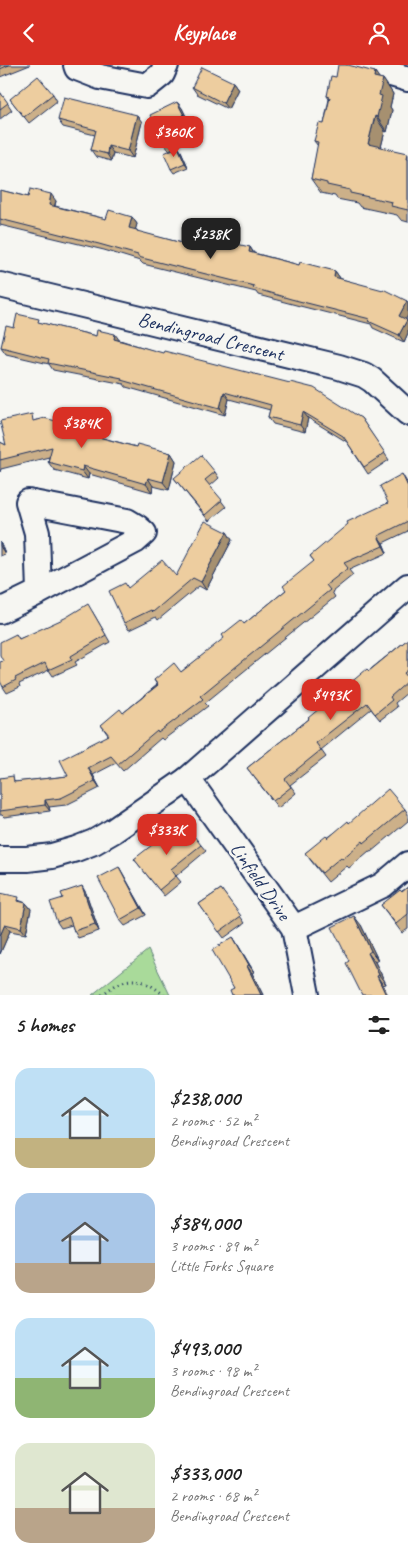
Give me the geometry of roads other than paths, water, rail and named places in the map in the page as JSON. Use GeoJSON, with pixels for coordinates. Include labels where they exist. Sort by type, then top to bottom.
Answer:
{"type":"FeatureCollection","features":[{"type":"Feature","properties":{"kind":"street"},"geometry":{"type":"LineString","coordinates":[[76,65],[77,68],[100,77],[147,86],[162,74],[166,65]]}},
{"type":"Feature","properties":{"kind":"street"},"geometry":{"type":"LineString","coordinates":[[365,66],[408,79]]}},
{"type":"Feature","properties":{"kind":"street","name":"Bendingroad Crescent"},"geometry":{"type":"LineString","coordinates":[[0,285],[347,369],[372,380],[408,413]]}},
{"type":"Feature","properties":{"kind":"street"},"geometry":{"type":"LineString","coordinates":[[0,611],[39,592],[135,541],[144,533],[127,521],[28,502],[37,533],[39,592]]}},
{"type":"Feature","properties":{"kind":"street"},"geometry":{"type":"LineString","coordinates":[[0,859],[27,859],[52,856],[94,842],[113,831],[188,779],[408,586]]}},
{"type":"Feature","properties":{"kind":"street","name":"Linfield Drive"},"geometry":{"type":"LineString","coordinates":[[188,779],[294,928],[306,995]]}},
{"type":"Feature","properties":{"kind":"street"},"geometry":{"type":"LineString","coordinates":[[294,928],[383,885],[408,864]]}}]}
